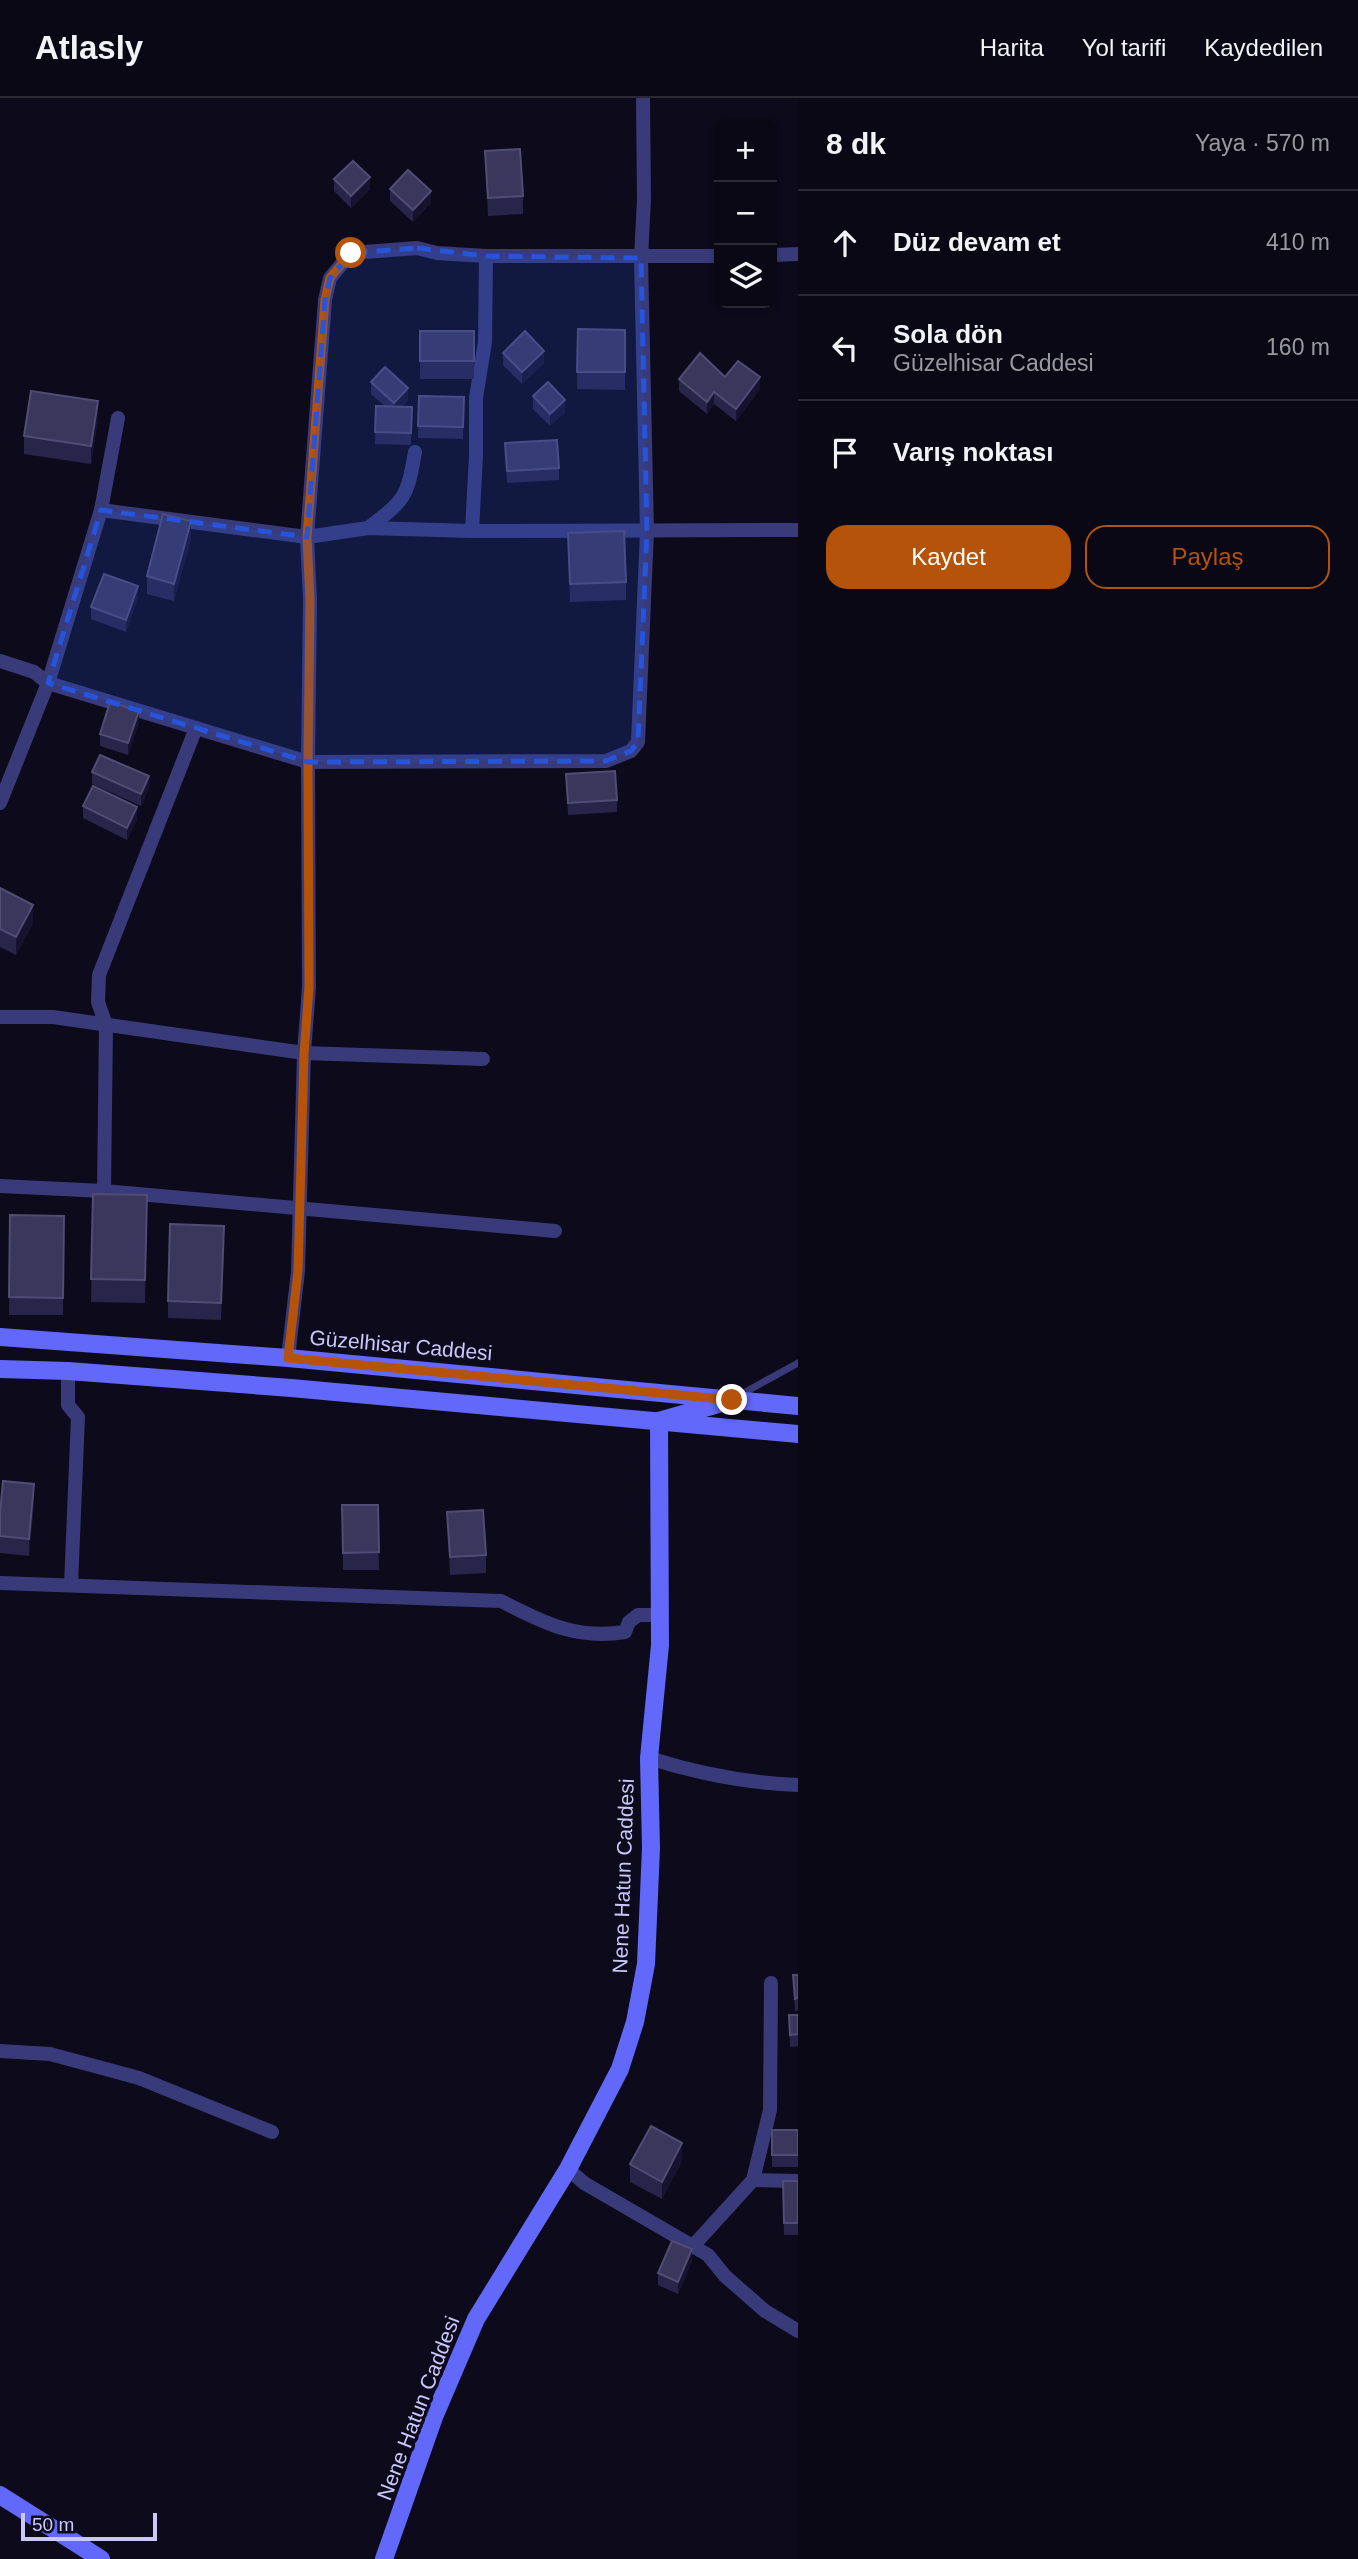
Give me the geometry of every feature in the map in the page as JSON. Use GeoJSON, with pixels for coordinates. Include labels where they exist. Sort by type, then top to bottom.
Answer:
{"type":"FeatureCollection","features":[{"type":"Feature","properties":{"kind":"street"},"geometry":{"type":"LineString","coordinates":[[0,661],[34,672],[48,683],[308,762],[606,761],[631,751],[638,742],[646,531],[641,258],[644,199],[643,98]]}},
{"type":"Feature","properties":{"kind":"street"},"geometry":{"type":"LineString","coordinates":[[288,1358],[298,1271],[304,1054],[309,987],[310,600],[307,537],[325,300],[330,278],[351,253],[417,248],[437,253],[486,256],[714,256]]}},
{"type":"Feature","properties":{"kind":"street"},"geometry":{"type":"LineString","coordinates":[[777,255],[798,254]]}},
{"type":"Feature","properties":{"kind":"street"},"geometry":{"type":"LineString","coordinates":[[472,531],[477,455],[476,398],[485,342],[486,256]]}},
{"type":"Feature","properties":{"kind":"street"},"geometry":{"type":"LineString","coordinates":[[0,803],[48,683],[101,510],[118,418]]}},
{"type":"Feature","properties":{"kind":"street"},"geometry":{"type":"LineString","coordinates":[[368,528],[394,509],[409,489],[415,452]]}},
{"type":"Feature","properties":{"kind":"street"},"geometry":{"type":"LineString","coordinates":[[101,510],[307,537],[368,528],[472,531],[798,530]]}},
{"type":"Feature","properties":{"kind":"street"},"geometry":{"type":"LineString","coordinates":[[104,1191],[106,1025],[98,1002],[99,975],[196,728]]}},
{"type":"Feature","properties":{"kind":"street"},"geometry":{"type":"LineString","coordinates":[[0,1017],[53,1017],[304,1054],[483,1059]]}},
{"type":"Feature","properties":{"kind":"street"},"geometry":{"type":"LineString","coordinates":[[0,1186],[104,1191],[555,1231]]}},
{"type":"Feature","properties":{"kind":"street","name":"Güzelhisar Caddesi"},"geometry":{"type":"LineString","coordinates":[[0,1336],[288,1358],[798,1406]]}},
{"type":"Feature","properties":{"kind":"street"},"geometry":{"type":"LineString","coordinates":[[0,1368],[291,1388],[798,1434]]}},
{"type":"Feature","properties":{"kind":"street"},"geometry":{"type":"LineString","coordinates":[[68,1371],[68,1405],[78,1417],[71,1585]]}},
{"type":"Feature","properties":{"kind":"street"},"geometry":{"type":"LineString","coordinates":[[659,1421],[732,1400]]}},
{"type":"Feature","properties":{"kind":"street","name":"Nene Hatun Caddesi"},"geometry":{"type":"LineString","coordinates":[[384,2559],[434,2417],[476,2319],[568,2169],[620,2069],[635,2022],[646,1964],[650,1847],[649,1758],[660,1645],[659,1421]]}},
{"type":"Feature","properties":{"kind":"street"},"geometry":{"type":"LineString","coordinates":[[0,1583],[501,1601],[568,1632],[595,1634],[625,1632],[629,1622],[638,1615],[660,1615]]}},
{"type":"Feature","properties":{"kind":"street"},"geometry":{"type":"LineString","coordinates":[[649,1758],[697,1773],[758,1783],[798,1785]]}},
{"type":"Feature","properties":{"kind":"street"},"geometry":{"type":"LineString","coordinates":[[693,2246],[753,2180],[770,2110],[771,1983]]}},
{"type":"Feature","properties":{"kind":"street"},"geometry":{"type":"LineString","coordinates":[[0,2051],[50,2054],[139,2078],[272,2132]]}},
{"type":"Feature","properties":{"kind":"street"},"geometry":{"type":"LineString","coordinates":[[568,2169],[584,2183],[708,2256],[725,2276],[765,2311],[798,2331]]}},
{"type":"Feature","properties":{"kind":"street"},"geometry":{"type":"LineString","coordinates":[[753,2180],[798,2181]]}},
{"type":"Feature","properties":{"kind":"street"},"geometry":{"type":"LineString","coordinates":[[0,2496],[101,2559]]}},
{"type":"Feature","properties":{"kind":"lane"},"geometry":{"type":"LineString","coordinates":[[732,1400],[798,1363]]}},
{"type":"Feature","properties":{"kind":"highlighted area"},"geometry":{"type":"Polygon","coordinates":[[[417,248],[486,256],[641,258],[647,531],[638,742],[631,751],[606,761],[308,762],[48,683],[101,510],[307,537],[325,300],[330,278],[351,253],[417,248]]]}},
{"type":"Feature","properties":{"kind":"building"},"geometry":{"type":"Polygon","coordinates":[[[520,149],[523,196],[488,198],[485,151],[520,149]]]}},
{"type":"Feature","properties":{"kind":"building"},"geometry":{"type":"Polygon","coordinates":[[[353,161],[370,177],[351,196],[334,179],[353,161]]]}},
{"type":"Feature","properties":{"kind":"building"},"geometry":{"type":"Polygon","coordinates":[[[408,170],[431,191],[413,210],[390,189],[408,170]]]}},
{"type":"Feature","properties":{"kind":"building"},"geometry":{"type":"Polygon","coordinates":[[[578,329],[625,330],[625,372],[577,372],[578,329]]]}},
{"type":"Feature","properties":{"kind":"building"},"geometry":{"type":"Polygon","coordinates":[[[420,331],[474,331],[474,361],[420,361],[420,331]]]}},
{"type":"Feature","properties":{"kind":"building"},"geometry":{"type":"Polygon","coordinates":[[[525,331],[544,351],[522,372],[503,353],[525,331]]]}},
{"type":"Feature","properties":{"kind":"building"},"geometry":{"type":"Polygon","coordinates":[[[700,353],[725,377],[738,361],[760,377],[736,409],[714,392],[707,402],[679,379],[700,353]]]}},
{"type":"Feature","properties":{"kind":"building"},"geometry":{"type":"Polygon","coordinates":[[[385,367],[408,388],[394,403],[371,382],[385,367]]]}},
{"type":"Feature","properties":{"kind":"building"},"geometry":{"type":"Polygon","coordinates":[[[548,382],[565,400],[550,414],[533,396],[548,382]]]}},
{"type":"Feature","properties":{"kind":"building"},"geometry":{"type":"Polygon","coordinates":[[[31,391],[98,401],[91,446],[24,436],[31,391]]]}},
{"type":"Feature","properties":{"kind":"building"},"geometry":{"type":"Polygon","coordinates":[[[419,396],[464,397],[463,427],[418,426],[419,396]]]}},
{"type":"Feature","properties":{"kind":"building"},"geometry":{"type":"Polygon","coordinates":[[[376,406],[412,407],[411,433],[375,432],[376,406]]]}},
{"type":"Feature","properties":{"kind":"building"},"geometry":{"type":"Polygon","coordinates":[[[557,440],[559,468],[507,471],[505,443],[557,440]]]}},
{"type":"Feature","properties":{"kind":"building"},"geometry":{"type":"Polygon","coordinates":[[[163,514],[191,521],[174,584],[147,576],[163,514]]]}},
{"type":"Feature","properties":{"kind":"building"},"geometry":{"type":"Polygon","coordinates":[[[624,531],[626,582],[570,584],[568,533],[624,531]]]}},
{"type":"Feature","properties":{"kind":"building"},"geometry":{"type":"Polygon","coordinates":[[[104,574],[138,586],[126,620],[91,607],[104,574]]]}},
{"type":"Feature","properties":{"kind":"building"},"geometry":{"type":"Polygon","coordinates":[[[110,702],[139,711],[128,743],[100,734],[110,702]]]}},
{"type":"Feature","properties":{"kind":"building"},"geometry":{"type":"Polygon","coordinates":[[[100,755],[149,776],[141,794],[92,772],[100,755]]]}},
{"type":"Feature","properties":{"kind":"building"},"geometry":{"type":"Polygon","coordinates":[[[615,771],[617,800],[568,803],[566,774],[615,771]]]}},
{"type":"Feature","properties":{"kind":"building"},"geometry":{"type":"Polygon","coordinates":[[[93,786],[137,807],[127,828],[83,806],[93,786]]]}},
{"type":"Feature","properties":{"kind":"building"},"geometry":{"type":"Polygon","coordinates":[[[0,888],[33,905],[16,937],[0,929],[0,888]]]}},
{"type":"Feature","properties":{"kind":"building"},"geometry":{"type":"Polygon","coordinates":[[[93,1194],[147,1195],[145,1280],[91,1279],[93,1194]]]}},
{"type":"Feature","properties":{"kind":"building"},"geometry":{"type":"Polygon","coordinates":[[[10,1215],[64,1216],[63,1298],[9,1297],[10,1215]]]}},
{"type":"Feature","properties":{"kind":"building"},"geometry":{"type":"Polygon","coordinates":[[[170,1224],[224,1226],[221,1303],[168,1301],[170,1224]]]}},
{"type":"Feature","properties":{"kind":"building"},"geometry":{"type":"Polygon","coordinates":[[[3,1481],[34,1484],[29,1539],[0,1536],[3,1481]]]}},
{"type":"Feature","properties":{"kind":"building"},"geometry":{"type":"Polygon","coordinates":[[[342,1505],[378,1505],[379,1552],[343,1553],[342,1505]]]}},
{"type":"Feature","properties":{"kind":"building"},"geometry":{"type":"Polygon","coordinates":[[[483,1510],[486,1555],[450,1557],[447,1512],[483,1510]]]}},
{"type":"Feature","properties":{"kind":"building"},"geometry":{"type":"Polygon","coordinates":[[[793,1975],[798,1975],[798,1998],[795,1999],[793,1975]]]}},
{"type":"Feature","properties":{"kind":"building"},"geometry":{"type":"Polygon","coordinates":[[[789,2015],[798,2015],[798,2034],[790,2035],[789,2015]]]}},
{"type":"Feature","properties":{"kind":"building"},"geometry":{"type":"Polygon","coordinates":[[[651,2126],[682,2143],[662,2182],[630,2164],[651,2126]]]}},
{"type":"Feature","properties":{"kind":"building"},"geometry":{"type":"Polygon","coordinates":[[[772,2130],[798,2130],[798,2155],[772,2155],[772,2130]]]}},
{"type":"Feature","properties":{"kind":"building"},"geometry":{"type":"Polygon","coordinates":[[[783,2181],[798,2181],[798,2223],[784,2223],[783,2181]]]}},
{"type":"Feature","properties":{"kind":"building"},"geometry":{"type":"Polygon","coordinates":[[[672,2241],[692,2249],[678,2282],[658,2273],[672,2241]]]}},
{"type":"Feature","properties":{"kind":"route"},"geometry":{"type":"LineString","coordinates":[[351,253],[330,278],[325,300],[307,537],[310,600],[309,987],[304,1054],[298,1271],[288,1358],[732,1400]]}}]}
